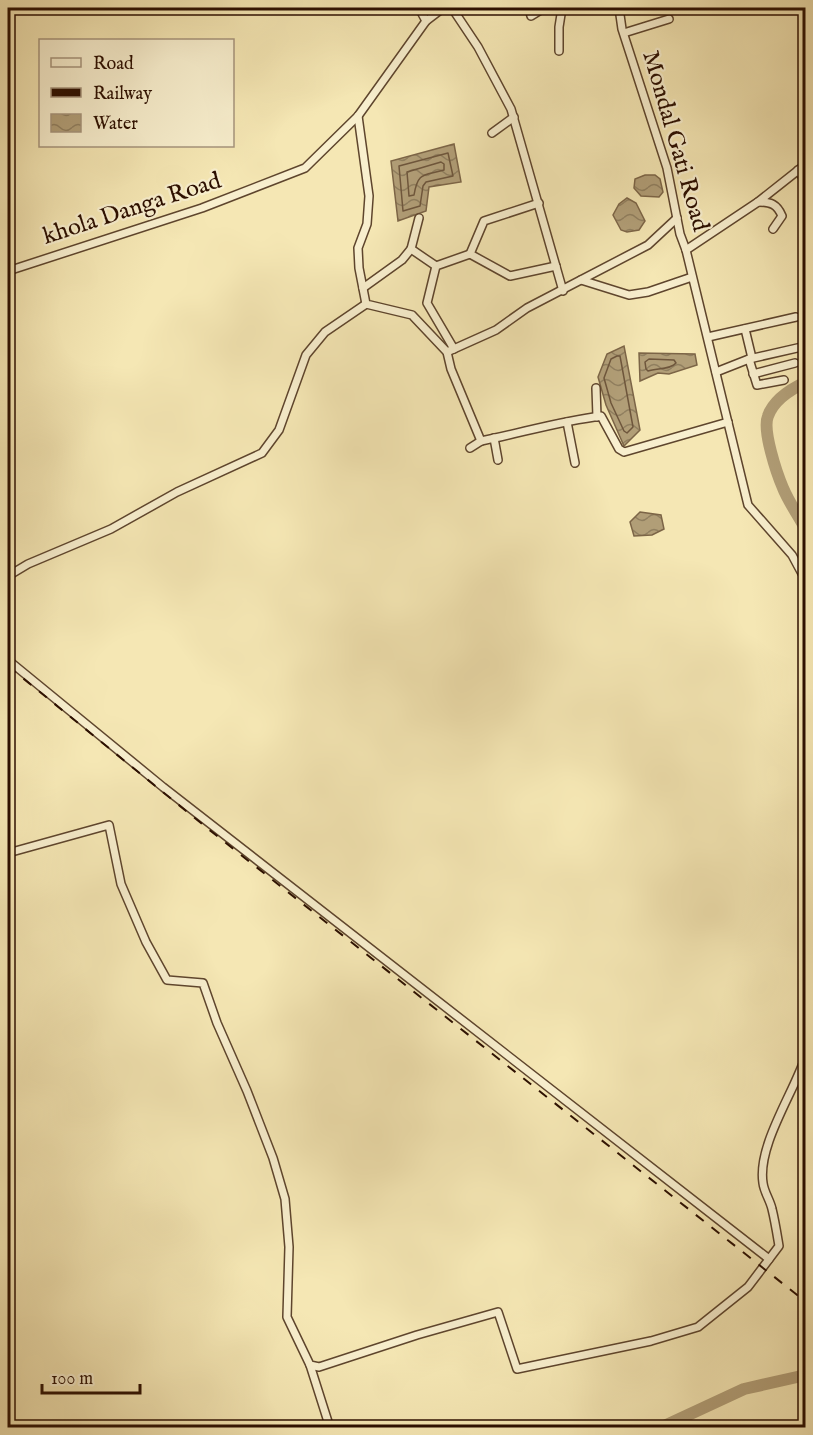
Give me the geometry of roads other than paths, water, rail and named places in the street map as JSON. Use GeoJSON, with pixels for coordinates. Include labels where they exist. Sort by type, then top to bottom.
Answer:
{"type":"FeatureCollection","features":[{"type":"Feature","properties":{"kind":"street"},"geometry":{"type":"LineString","coordinates":[[419,8],[426,21]]}},
{"type":"Feature","properties":{"kind":"street","name":"khola Danga Road"},"geometry":{"type":"LineString","coordinates":[[8,272],[202,208],[305,168],[358,116],[426,21],[443,8]]}},
{"type":"Feature","properties":{"kind":"street"},"geometry":{"type":"LineString","coordinates":[[452,8],[478,47],[511,109],[563,291]]}},
{"type":"Feature","properties":{"kind":"street"},"geometry":{"type":"LineString","coordinates":[[528,8],[531,16],[544,8]]}},
{"type":"Feature","properties":{"kind":"street"},"geometry":{"type":"LineString","coordinates":[[559,51],[562,8]]}},
{"type":"Feature","properties":{"kind":"street","name":"Mondal Gati Road"},"geometry":{"type":"LineString","coordinates":[[619,8],[622,29],[668,168],[677,218],[748,505],[792,555],[806,581]]}},
{"type":"Feature","properties":{"kind":"street"},"geometry":{"type":"LineString","coordinates":[[627,33],[669,19]]}},
{"type":"Feature","properties":{"kind":"street"},"geometry":{"type":"LineString","coordinates":[[358,116],[369,196],[367,224],[358,248],[359,268],[366,304]]}},
{"type":"Feature","properties":{"kind":"street"},"geometry":{"type":"LineString","coordinates":[[492,133],[514,117]]}},
{"type":"Feature","properties":{"kind":"street"},"geometry":{"type":"LineString","coordinates":[[686,250],[758,202],[806,164]]}},
{"type":"Feature","properties":{"kind":"street"},"geometry":{"type":"LineString","coordinates":[[798,170],[806,183]]}},
{"type":"Feature","properties":{"kind":"street"},"geometry":{"type":"LineString","coordinates":[[758,202],[770,202],[779,208],[782,216],[773,229]]}},
{"type":"Feature","properties":{"kind":"street"},"geometry":{"type":"LineString","coordinates":[[436,266],[470,254],[484,221],[539,203]]}},
{"type":"Feature","properties":{"kind":"street"},"geometry":{"type":"LineString","coordinates":[[363,288],[402,260],[411,249],[419,218]]}},
{"type":"Feature","properties":{"kind":"street"},"geometry":{"type":"LineString","coordinates":[[451,350],[496,330],[527,308],[648,245],[677,218]]}},
{"type":"Feature","properties":{"kind":"street"},"geometry":{"type":"LineString","coordinates":[[411,249],[436,266]]}},
{"type":"Feature","properties":{"kind":"street"},"geometry":{"type":"LineString","coordinates":[[470,254],[510,276],[556,266]]}},
{"type":"Feature","properties":{"kind":"street"},"geometry":{"type":"LineString","coordinates":[[436,266],[427,303],[451,350],[451,369],[481,441]]}},
{"type":"Feature","properties":{"kind":"street"},"geometry":{"type":"LineString","coordinates":[[581,280],[628,296],[648,292],[692,277]]}},
{"type":"Feature","properties":{"kind":"street"},"geometry":{"type":"LineString","coordinates":[[8,576],[28,564],[111,529],[177,492],[262,453],[279,430],[306,355],[325,333],[366,304],[412,315],[451,350]]}},
{"type":"Feature","properties":{"kind":"street"},"geometry":{"type":"LineString","coordinates":[[708,337],[796,316]]}},
{"type":"Feature","properties":{"kind":"street"},"geometry":{"type":"LineString","coordinates":[[745,329],[757,385],[784,380]]}},
{"type":"Feature","properties":{"kind":"street"},"geometry":{"type":"LineString","coordinates":[[716,372],[751,358],[806,346]]}},
{"type":"Feature","properties":{"kind":"street"},"geometry":{"type":"LineString","coordinates":[[753,374],[795,363]]}},
{"type":"Feature","properties":{"kind":"street"},"geometry":{"type":"LineString","coordinates":[[596,388],[597,417]]}},
{"type":"Feature","properties":{"kind":"street"},"geometry":{"type":"LineString","coordinates":[[470,448],[481,441],[601,416],[619,449],[624,452],[728,422]]}},
{"type":"Feature","properties":{"kind":"street"},"geometry":{"type":"LineString","coordinates":[[567,422],[575,463]]}},
{"type":"Feature","properties":{"kind":"street"},"geometry":{"type":"LineString","coordinates":[[494,438],[498,460]]}},
{"type":"Feature","properties":{"kind":"street"},"geometry":{"type":"LineString","coordinates":[[8,660],[163,787],[769,1258]]}},
{"type":"Feature","properties":{"kind":"street"},"geometry":{"type":"LineString","coordinates":[[8,853],[109,825],[121,884],[146,942],[167,980],[203,983],[217,1023],[273,1158],[285,1199],[289,1247],[288,1317],[310,1365],[330,1428]]}},
{"type":"Feature","properties":{"kind":"street"},"geometry":{"type":"LineString","coordinates":[[310,1365],[319,1366],[498,1312],[517,1369],[651,1341],[698,1327],[748,1287],[779,1246],[772,1209],[763,1183],[763,1160],[785,1098],[800,1073],[806,1055]]}},
{"type":"Feature","properties":{"kind":"water"},"geometry":{"type":"Polygon","coordinates":[[[454,144],[461,182],[429,187],[426,211],[398,221],[391,161],[454,144]]]}},
{"type":"Feature","properties":{"kind":"water"},"geometry":{"type":"Polygon","coordinates":[[[645,175],[655,175],[660,179],[663,192],[659,197],[641,196],[634,188],[635,179],[645,175]]]}},
{"type":"Feature","properties":{"kind":"water"},"geometry":{"type":"Polygon","coordinates":[[[627,198],[636,203],[645,221],[639,230],[627,232],[621,230],[613,215],[619,204],[627,198]]]}},
{"type":"Feature","properties":{"kind":"water"},"geometry":{"type":"Polygon","coordinates":[[[624,346],[640,430],[624,446],[606,405],[598,377],[607,354],[624,346]]]}},
{"type":"Feature","properties":{"kind":"water"},"geometry":{"type":"Polygon","coordinates":[[[639,353],[695,354],[697,365],[669,374],[658,373],[640,381],[639,353]]]}},
{"type":"Feature","properties":{"kind":"water"},"geometry":{"type":"Polygon","coordinates":[[[640,512],[661,515],[664,529],[652,535],[634,536],[630,522],[640,512]]]}},
{"type":"Feature","properties":{"kind":"waterway"},"geometry":{"type":"LineString","coordinates":[[806,382],[789,391],[774,404],[767,423],[771,452],[780,481],[806,530]]}},
{"type":"Feature","properties":{"kind":"waterway"},"geometry":{"type":"LineString","coordinates":[[660,1428],[744,1389],[806,1375]]}},
{"type":"Feature","properties":{"kind":"railway"},"geometry":{"type":"LineString","coordinates":[[8,666],[212,832],[806,1302]]}}]}
